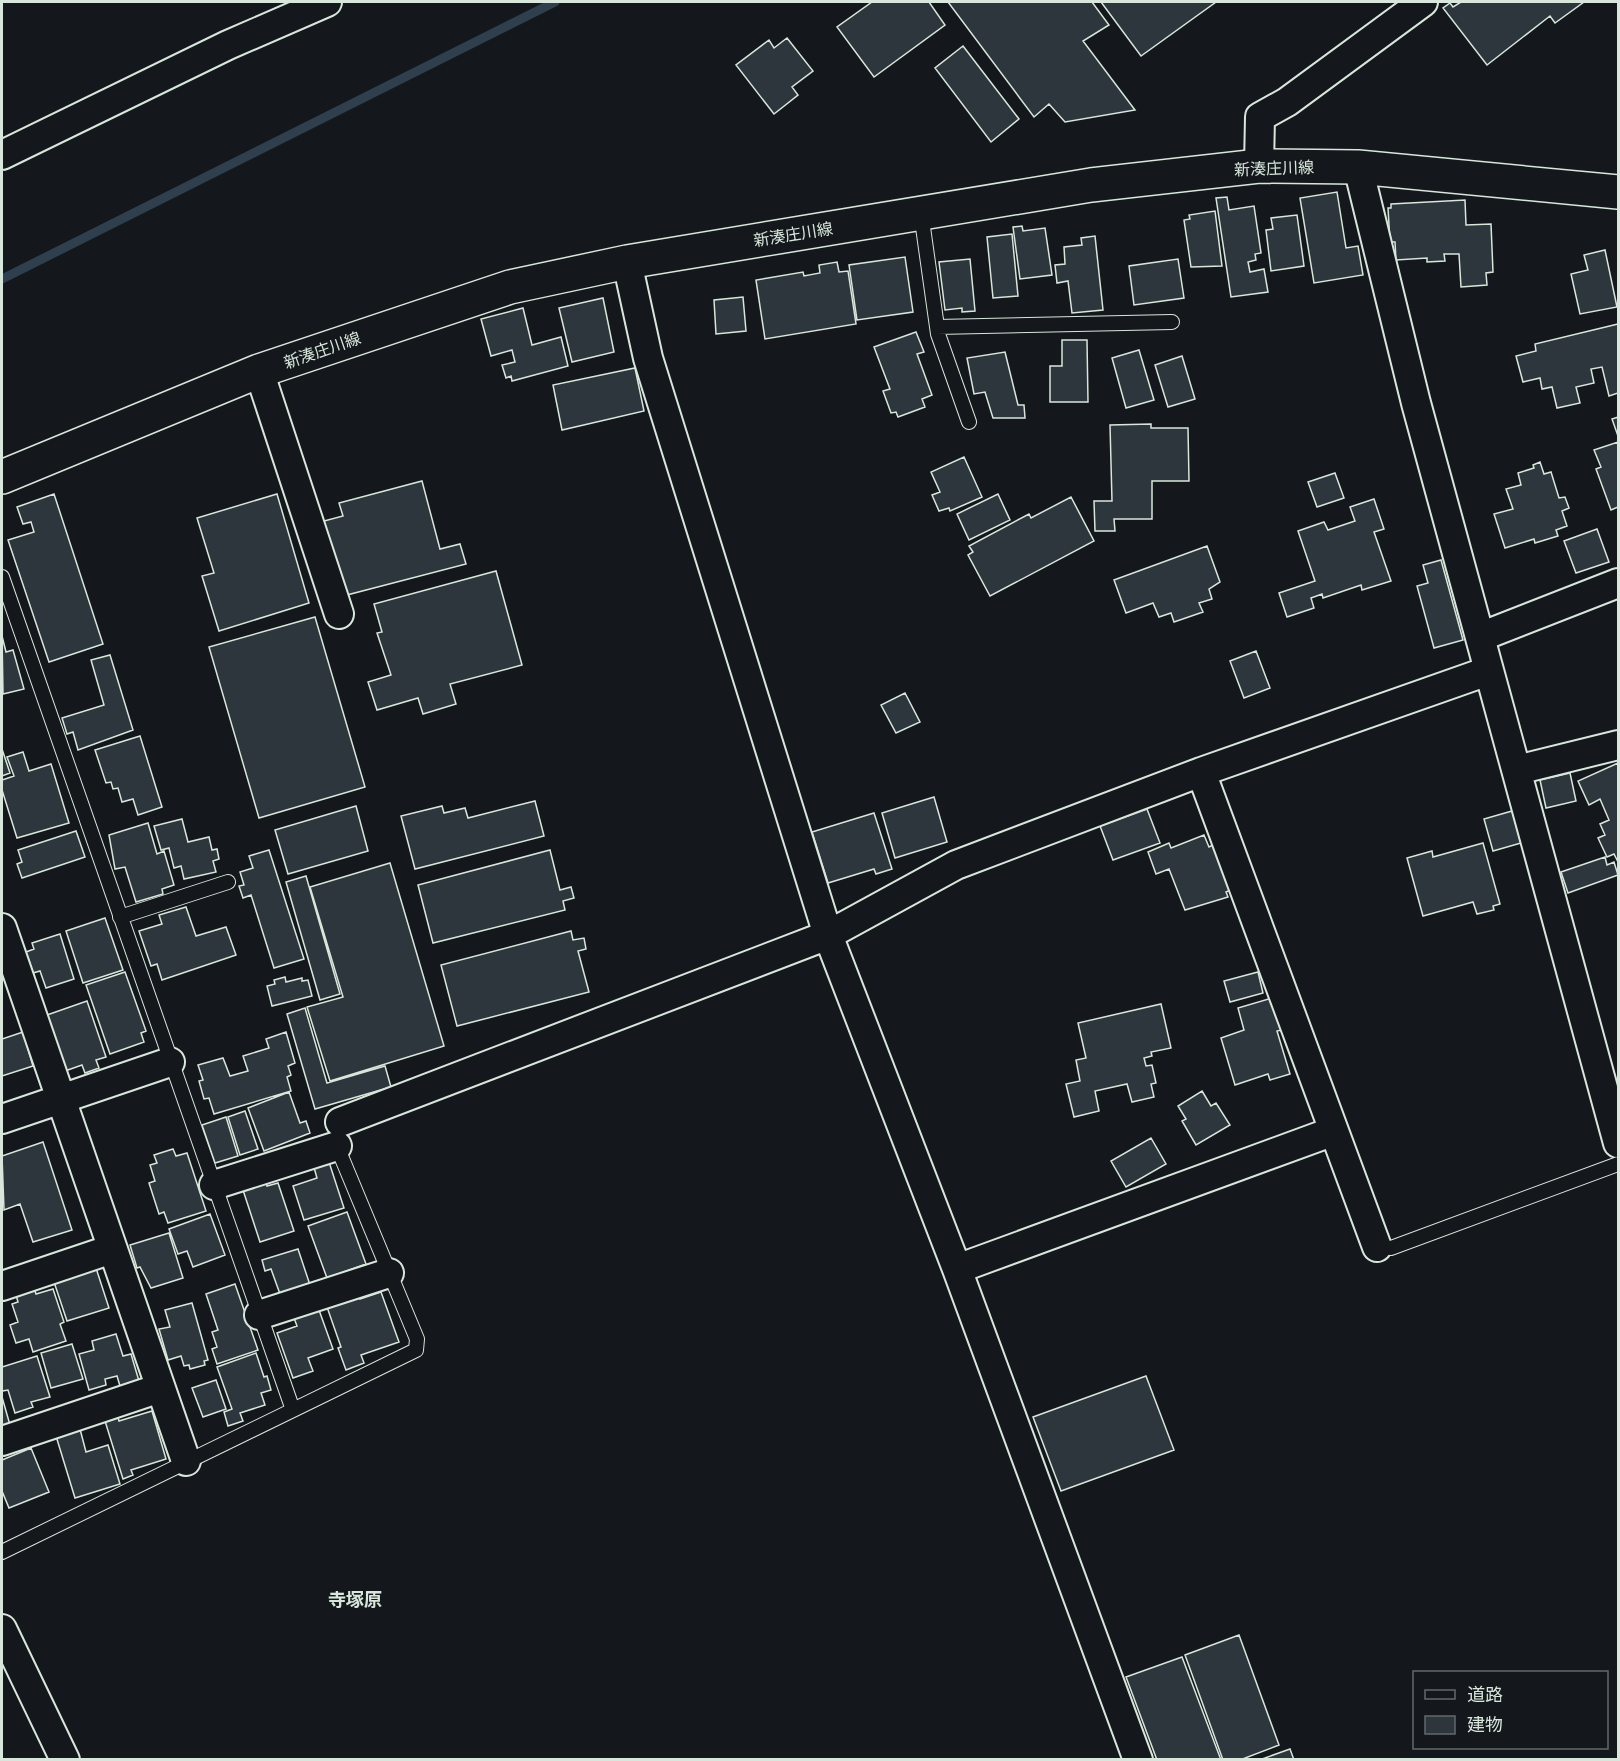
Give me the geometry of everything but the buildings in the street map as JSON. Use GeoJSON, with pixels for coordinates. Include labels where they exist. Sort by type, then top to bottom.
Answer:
{"type":"FeatureCollection","features":[{"type":"Feature","properties":{"kind":"main road","name":"新湊庄川線"},"geometry":{"type":"LineString","coordinates":[[2,477],[259,371],[510,287],[627,262],[1091,185],[1259,166],[1358,167],[1618,192]]}},
{"type":"Feature","properties":{"kind":"street"},"geometry":{"type":"LineString","coordinates":[[2,155],[228,45],[327,2]]}},
{"type":"Feature","properties":{"kind":"street"},"geometry":{"type":"LineString","coordinates":[[1259,166],[1260,117],[1287,102],[1423,2]]}},
{"type":"Feature","properties":{"kind":"street"},"geometry":{"type":"LineString","coordinates":[[1358,167],[1416,403],[1618,1143]]}},
{"type":"Feature","properties":{"kind":"street"},"geometry":{"type":"LineString","coordinates":[[627,262],[648,358],[828,936],[957,1269],[1138,1760]]}},
{"type":"Feature","properties":{"kind":"street"},"geometry":{"type":"LineString","coordinates":[[259,371],[339,614]]}},
{"type":"Feature","properties":{"kind":"street"},"geometry":{"type":"LineString","coordinates":[[1480,638],[1618,583]]}},
{"type":"Feature","properties":{"kind":"street"},"geometry":{"type":"LineString","coordinates":[[214,1185],[828,936],[956,865],[1201,772],[1488,671]]}},
{"type":"Feature","properties":{"kind":"street"},"geometry":{"type":"LineString","coordinates":[[1518,770],[1618,745]]}},
{"type":"Feature","properties":{"kind":"street"},"geometry":{"type":"LineString","coordinates":[[1201,772],[1377,1248]]}},
{"type":"Feature","properties":{"kind":"street"},"geometry":{"type":"LineString","coordinates":[[3,936],[186,1461]]}},
{"type":"Feature","properties":{"kind":"street"},"geometry":{"type":"LineString","coordinates":[[2,1119],[170,1062]]}},
{"type":"Feature","properties":{"kind":"street"},"geometry":{"type":"LineString","coordinates":[[957,1269],[1334,1131]]}},
{"type":"Feature","properties":{"kind":"street"},"geometry":{"type":"LineString","coordinates":[[2,1286],[112,1249]]}},
{"type":"Feature","properties":{"kind":"street"},"geometry":{"type":"LineString","coordinates":[[260,1315],[389,1273]]}},
{"type":"Feature","properties":{"kind":"street"},"geometry":{"type":"LineString","coordinates":[[2,1441],[160,1388]]}},
{"type":"Feature","properties":{"kind":"street"},"geometry":{"type":"LineString","coordinates":[[2,1629],[65,1760]]}},
{"type":"Feature","properties":{"kind":"lane"},"geometry":{"type":"LineString","coordinates":[[921,213],[937,327],[969,422]]}},
{"type":"Feature","properties":{"kind":"lane"},"geometry":{"type":"LineString","coordinates":[[937,327],[1172,322]]}},
{"type":"Feature","properties":{"kind":"lane"},"geometry":{"type":"LineString","coordinates":[[2,577],[293,1410]]}},
{"type":"Feature","properties":{"kind":"lane"},"geometry":{"type":"LineString","coordinates":[[120,917],[228,882]]}},
{"type":"Feature","properties":{"kind":"lane"},"geometry":{"type":"LineString","coordinates":[[2,1552],[416,1350],[417,1339],[389,1273],[338,1134]]}},
{"type":"Feature","properties":{"kind":"lane"},"geometry":{"type":"LineString","coordinates":[[1377,1248],[1391,1248],[1618,1164]]}},
{"type":"Feature","properties":{"kind":"waterway"},"geometry":{"type":"LineString","coordinates":[[2,279],[555,2]]}},
{"type":"Feature","properties":{"kind":"district","name":"寺塚原"},"geometry":{"type":"Point","coordinates":[355,1599]}}]}
